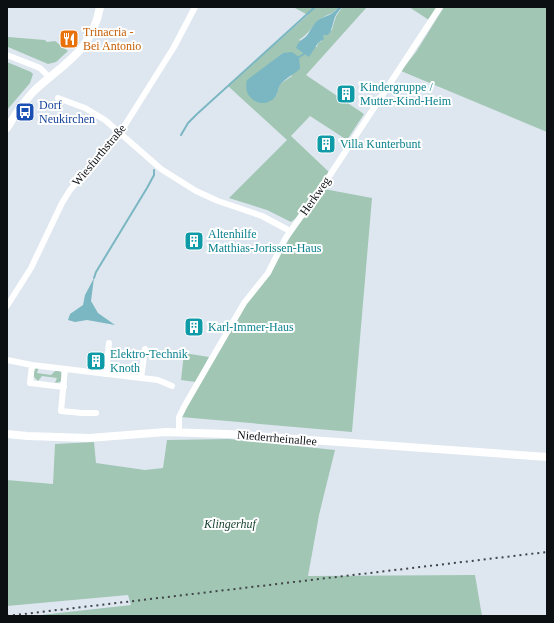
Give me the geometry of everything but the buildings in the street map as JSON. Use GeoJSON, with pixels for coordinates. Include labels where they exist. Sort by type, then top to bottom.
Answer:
{"type":"FeatureCollection","features":[{"type":"Feature","properties":{"kind":"main road"},"geometry":{"type":"LineString","coordinates":[[7,128],[28,98],[81,51],[92,32],[100,7]]}},
{"type":"Feature","properties":{"kind":"main road","name":"Niederrheinallee"},"geometry":{"type":"LineString","coordinates":[[7,434],[89,438],[179,432],[227,434],[547,457]]}},
{"type":"Feature","properties":{"kind":"street","name":"Wiesfurthstraße"},"geometry":{"type":"LineString","coordinates":[[7,306],[31,268],[62,202],[70,190],[120,133],[174,47],[195,7]]}},
{"type":"Feature","properties":{"kind":"street","name":"Herkweg"},"geometry":{"type":"LineString","coordinates":[[179,432],[180,416],[185,405],[244,303],[268,273],[290,231],[330,175],[440,7]]}},
{"type":"Feature","properties":{"kind":"street"},"geometry":{"type":"LineString","coordinates":[[7,55],[40,68],[50,78]]}},
{"type":"Feature","properties":{"kind":"street"},"geometry":{"type":"LineString","coordinates":[[58,98],[85,108],[105,120],[154,164],[196,191],[218,201],[262,216],[290,231]]}},
{"type":"Feature","properties":{"kind":"street"},"geometry":{"type":"LineString","coordinates":[[106,374],[109,343]]}},
{"type":"Feature","properties":{"kind":"street"},"geometry":{"type":"LineString","coordinates":[[141,378],[145,349]]}},
{"type":"Feature","properties":{"kind":"street"},"geometry":{"type":"LineString","coordinates":[[7,360],[32,365],[158,380],[172,386]]}},
{"type":"Feature","properties":{"kind":"street"},"geometry":{"type":"LineString","coordinates":[[32,365],[30,383],[64,387]]}},
{"type":"Feature","properties":{"kind":"street"},"geometry":{"type":"LineString","coordinates":[[65,369],[61,411],[96,413]]}},
{"type":"Feature","properties":{"kind":"green space"},"geometry":{"type":"Polygon","coordinates":[[[293,7],[338,7],[333,13],[319,21],[299,40],[317,47],[318,43],[322,41],[323,35],[332,30],[338,13],[343,7],[367,7],[306,75],[364,114],[347,140],[310,116],[291,136],[329,172],[295,219],[291,222],[267,210],[229,198],[287,140],[228,86],[308,15],[293,7]],[[283,53],[271,63],[276,96],[280,84],[292,76],[283,53]]]}},
{"type":"Feature","properties":{"kind":"green space"},"geometry":{"type":"Polygon","coordinates":[[[409,7],[438,7],[429,20],[409,7]]]}},
{"type":"Feature","properties":{"kind":"green space"},"geometry":{"type":"Polygon","coordinates":[[[444,7],[547,7],[547,132],[401,71],[416,52],[444,7]]]}},
{"type":"Feature","properties":{"kind":"green space"},"geometry":{"type":"Polygon","coordinates":[[[8,37],[45,40],[47,42],[55,41],[68,51],[56,62],[48,64],[8,47],[8,37]]]}},
{"type":"Feature","properties":{"kind":"green space"},"geometry":{"type":"Polygon","coordinates":[[[7,62],[33,74],[30,83],[7,110],[7,62]]]}},
{"type":"Feature","properties":{"kind":"green space"},"geometry":{"type":"Polygon","coordinates":[[[324,189],[372,198],[352,432],[181,417],[246,304],[270,275],[290,237],[324,189]]]}},
{"type":"Feature","properties":{"kind":"green space"},"geometry":{"type":"Polygon","coordinates":[[[184,353],[209,357],[196,382],[181,380],[184,353]]]}},
{"type":"Feature","properties":{"kind":"green space"},"geometry":{"type":"Polygon","coordinates":[[[39,367],[37,373],[51,375],[57,369],[61,372],[62,379],[60,382],[55,383],[57,378],[42,376],[38,381],[34,377],[34,371],[39,367]]]}},
{"type":"Feature","properties":{"kind":"green space","name":"Klingerhuf"},"geometry":{"type":"Polygon","coordinates":[[[229,439],[335,450],[319,515],[308,576],[475,575],[482,616],[32,616],[131,605],[128,595],[7,606],[7,480],[53,484],[55,444],[94,442],[96,463],[145,470],[163,468],[167,440],[229,439]]]}},
{"type":"Feature","properties":{"kind":"water"},"geometry":{"type":"Polygon","coordinates":[[[338,7],[343,7],[336,15],[330,32],[328,35],[323,35],[324,39],[318,43],[309,57],[296,48],[317,21],[331,14],[338,7]]]}},
{"type":"Feature","properties":{"kind":"water"},"geometry":{"type":"Polygon","coordinates":[[[292,52],[299,57],[300,69],[281,83],[276,96],[272,100],[260,103],[252,99],[247,92],[247,80],[283,53],[292,52]]]}},
{"type":"Feature","properties":{"kind":"water"},"geometry":{"type":"Polygon","coordinates":[[[94,278],[91,301],[98,313],[115,325],[87,320],[75,322],[68,320],[70,314],[83,305],[85,295],[94,278]]]}},
{"type":"Feature","properties":{"kind":"waterway"},"geometry":{"type":"LineString","coordinates":[[181,135],[188,123],[197,114],[315,7]]}},
{"type":"Feature","properties":{"kind":"waterway"},"geometry":{"type":"LineString","coordinates":[[299,57],[304,54]]}},
{"type":"Feature","properties":{"kind":"waterway"},"geometry":{"type":"LineString","coordinates":[[94,278],[96,272],[147,188],[154,175],[154,170]]}},
{"type":"Feature","properties":{"kind":"railway"},"geometry":{"type":"LineString","coordinates":[[7,616],[547,552]]}},
{"type":"Feature","properties":{"kind":"place","name":"Trinacria - Bei Antonio"},"geometry":{"type":"Point","coordinates":[69,39]}},
{"type":"Feature","properties":{"kind":"place","name":"Kindergruppe / Mutter-Kind-Heim"},"geometry":{"type":"Point","coordinates":[346,94]}},
{"type":"Feature","properties":{"kind":"place","name":"Dorf Neukirchen"},"geometry":{"type":"Point","coordinates":[25,112]}},
{"type":"Feature","properties":{"kind":"place","name":"Villa Kunterbunt"},"geometry":{"type":"Point","coordinates":[326,144]}},
{"type":"Feature","properties":{"kind":"place","name":"Altenhilfe Matthias-Jorissen-Haus"},"geometry":{"type":"Point","coordinates":[194,241]}},
{"type":"Feature","properties":{"kind":"place","name":"Karl-Immer-Haus"},"geometry":{"type":"Point","coordinates":[194,327]}},
{"type":"Feature","properties":{"kind":"place","name":"Elektro-Technik Knoth"},"geometry":{"type":"Point","coordinates":[96,361]}}]}
